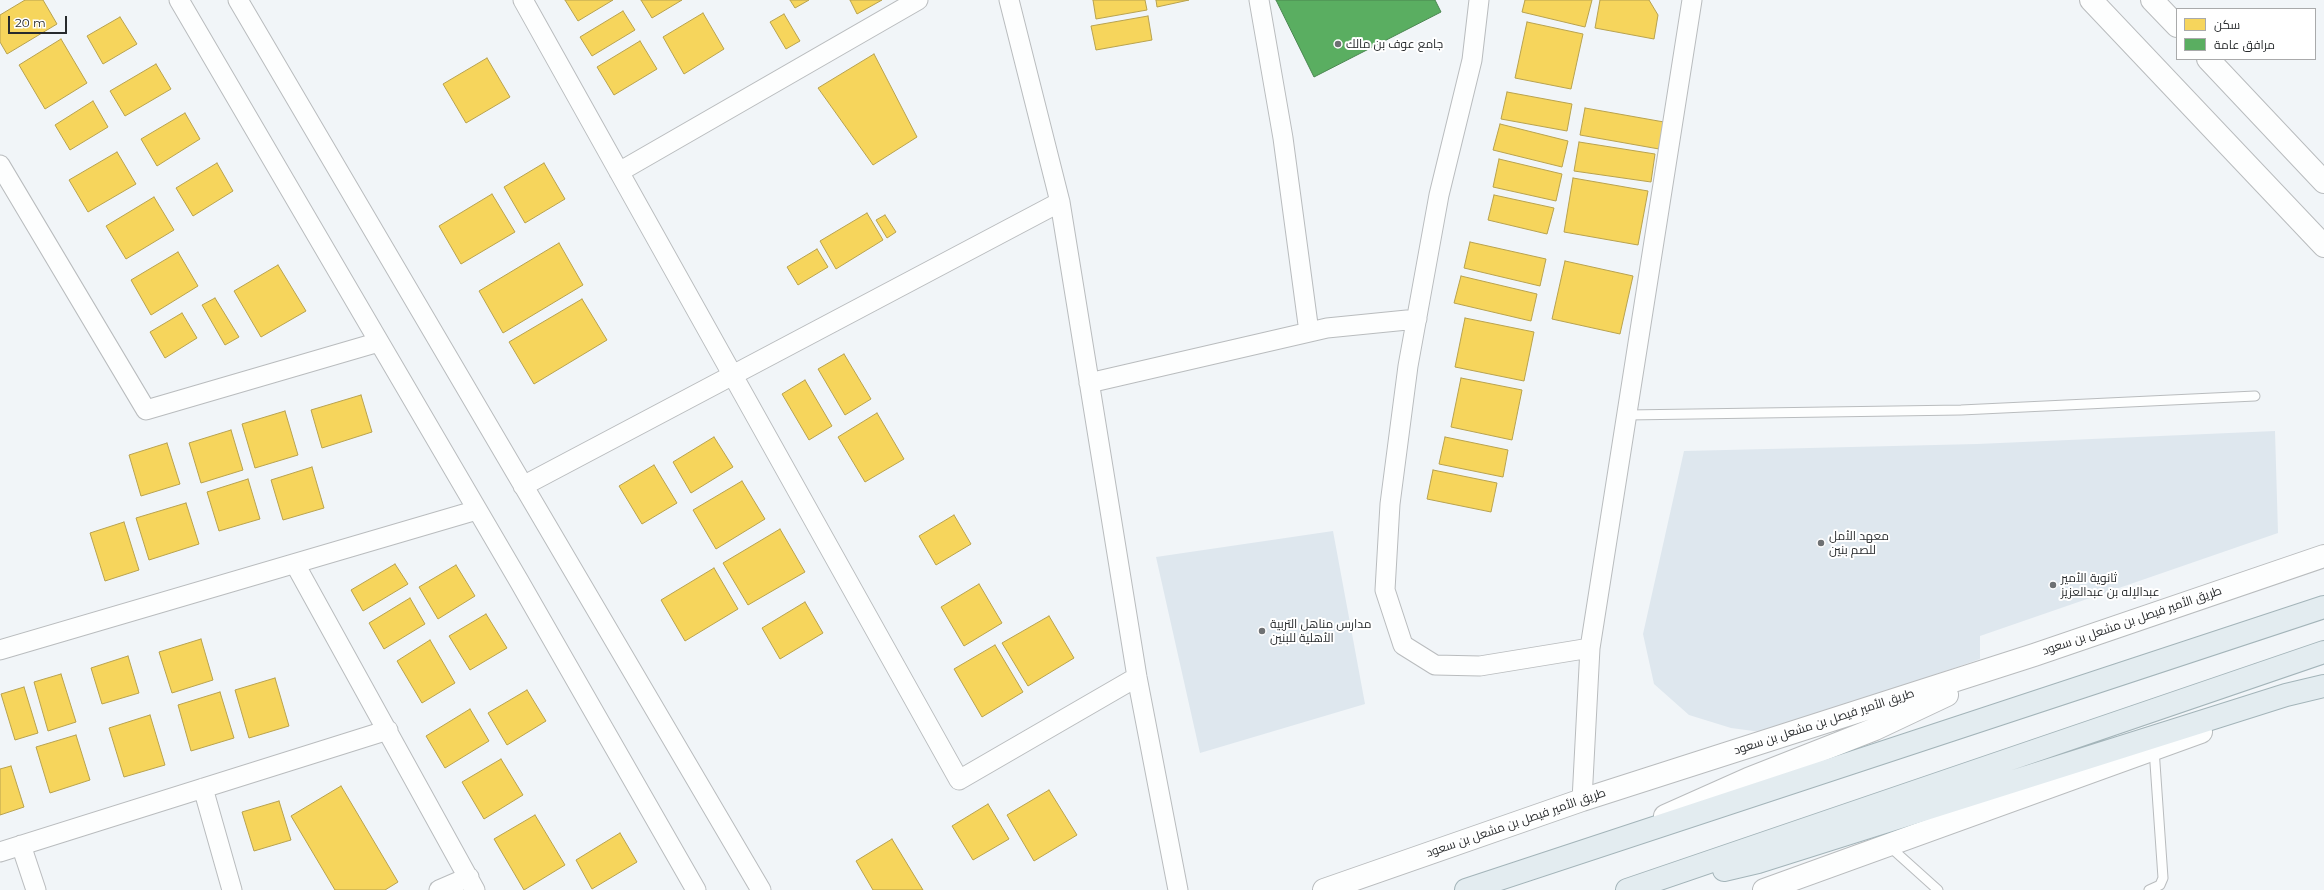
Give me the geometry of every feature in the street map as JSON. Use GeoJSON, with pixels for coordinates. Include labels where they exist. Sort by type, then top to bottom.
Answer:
{"type":"FeatureCollection","features":[{"type":"Feature","properties":{"kind":"main road"},"geometry":{"type":"LineString","coordinates":[[2091,0],[2324,246]]}},
{"type":"Feature","properties":{"kind":"main road"},"geometry":{"type":"LineString","coordinates":[[2152,0],[2176,25]]}},
{"type":"Feature","properties":{"kind":"main road"},"geometry":{"type":"LineString","coordinates":[[2209,60],[2324,182]]}},
{"type":"Feature","properties":{"kind":"main road","name":"طريق الأمير فيصل بن مشعل بن سعود"},"geometry":{"type":"LineString","coordinates":[[1324,890],[1582,800],[2034,655],[2324,556]]}},
{"type":"Feature","properties":{"kind":"main road"},"geometry":{"type":"LineString","coordinates":[[1466,890],[2324,607]]}},
{"type":"Feature","properties":{"kind":"main road"},"geometry":{"type":"LineString","coordinates":[[1627,890],[2324,652]]}},
{"type":"Feature","properties":{"kind":"main road"},"geometry":{"type":"LineString","coordinates":[[1594,848],[1748,779],[1875,729],[2034,655]]}},
{"type":"Feature","properties":{"kind":"main road"},"geometry":{"type":"LineString","coordinates":[[1631,890],[1758,862],[2286,695],[2324,686]]}},
{"type":"Feature","properties":{"kind":"main road"},"geometry":{"type":"LineString","coordinates":[[1768,889],[2154,749],[2324,690]]}},
{"type":"Feature","properties":{"kind":"street"},"geometry":{"type":"LineString","coordinates":[[179,0],[477,510],[696,890]]}},
{"type":"Feature","properties":{"kind":"street"},"geometry":{"type":"LineString","coordinates":[[238,0],[761,890]]}},
{"type":"Feature","properties":{"kind":"street"},"geometry":{"type":"LineString","coordinates":[[523,0],[959,780],[1137,677]]}},
{"type":"Feature","properties":{"kind":"street"},"geometry":{"type":"LineString","coordinates":[[619,172],[918,0]]}},
{"type":"Feature","properties":{"kind":"street"},"geometry":{"type":"LineString","coordinates":[[1009,0],[1060,202],[1137,677],[1178,890]]}},
{"type":"Feature","properties":{"kind":"street"},"geometry":{"type":"LineString","coordinates":[[1259,0],[1283,138],[1310,332]]}},
{"type":"Feature","properties":{"kind":"street"},"geometry":{"type":"LineString","coordinates":[[1479,0],[1472,60],[1439,195],[1408,366],[1390,504],[1385,590],[1403,645],[1435,665],[1480,666],[1590,648]]}},
{"type":"Feature","properties":{"kind":"street"},"geometry":{"type":"LineString","coordinates":[[1582,800],[1590,648],[1692,0]]}},
{"type":"Feature","properties":{"kind":"street"},"geometry":{"type":"LineString","coordinates":[[0,165],[146,410],[379,342]]}},
{"type":"Feature","properties":{"kind":"street"},"geometry":{"type":"LineString","coordinates":[[523,486],[1060,202]]}},
{"type":"Feature","properties":{"kind":"street"},"geometry":{"type":"LineString","coordinates":[[1089,383],[1327,328],[1417,319]]}},
{"type":"Feature","properties":{"kind":"street"},"geometry":{"type":"LineString","coordinates":[[0,650],[477,510]]}},
{"type":"Feature","properties":{"kind":"street"},"geometry":{"type":"LineString","coordinates":[[295,564],[472,883],[439,890]]}},
{"type":"Feature","properties":{"kind":"street"},"geometry":{"type":"LineString","coordinates":[[0,852],[388,730]]}},
{"type":"Feature","properties":{"kind":"street"},"geometry":{"type":"LineString","coordinates":[[203,788],[232,890]]}},
{"type":"Feature","properties":{"kind":"street"},"geometry":{"type":"LineString","coordinates":[[21,846],[36,890]]}},
{"type":"Feature","properties":{"kind":"lane"},"geometry":{"type":"LineString","coordinates":[[1627,415],[1961,410],[2255,396]]}},
{"type":"Feature","properties":{"kind":"lane"},"geometry":{"type":"LineString","coordinates":[[2149,890],[2160,885],[2163,878],[2154,749]]}},
{"type":"Feature","properties":{"kind":"lane"},"geometry":{"type":"LineString","coordinates":[[1888,846],[1938,890]]}},
{"type":"Feature","properties":{"kind":"shaded area","name":"معهد الأمل للصم بنين"},"geometry":{"type":"Polygon","coordinates":[[[2275,431],[2278,533],[1980,636],[1980,659],[1768,733],[1731,728],[1689,715],[1654,684],[1643,634],[1684,451],[1977,444],[2275,431]]]}},
{"type":"Feature","properties":{"kind":"shaded area","name":"مدارس مناهل التربية الأهلية للبنين"},"geometry":{"type":"Polygon","coordinates":[[[1333,531],[1365,704],[1200,753],[1156,557],[1333,531]]]}},
{"type":"Feature","properties":{"kind":"building: سكن"},"geometry":{"type":"Polygon","coordinates":[[[25,0],[43,0],[57,24],[7,54],[0,42],[0,15],[25,0]]]}},
{"type":"Feature","properties":{"kind":"building: سكن"},"geometry":{"type":"Polygon","coordinates":[[[565,0],[613,0],[578,21],[565,0]]]}},
{"type":"Feature","properties":{"kind":"building: سكن"},"geometry":{"type":"Polygon","coordinates":[[[641,0],[682,0],[652,18],[641,0]]]}},
{"type":"Feature","properties":{"kind":"building: سكن"},"geometry":{"type":"Polygon","coordinates":[[[790,0],[809,0],[795,8],[790,0]]]}},
{"type":"Feature","properties":{"kind":"building: سكن"},"geometry":{"type":"Polygon","coordinates":[[[850,0],[882,0],[857,14],[850,0]]]}},
{"type":"Feature","properties":{"kind":"building: سكن"},"geometry":{"type":"Polygon","coordinates":[[[1093,0],[1145,0],[1147,10],[1096,19],[1093,0]]]}},
{"type":"Feature","properties":{"kind":"building: سكن"},"geometry":{"type":"Polygon","coordinates":[[[1156,0],[1189,0],[1157,7],[1156,0]]]}},
{"type":"Feature","properties":{"kind":"building: سكن"},"geometry":{"type":"Polygon","coordinates":[[[1525,0],[1592,0],[1585,27],[1522,12],[1525,0]]]}},
{"type":"Feature","properties":{"kind":"building: سكن"},"geometry":{"type":"Polygon","coordinates":[[[1600,0],[1649,0],[1658,15],[1654,39],[1595,28],[1600,0]]]}},
{"type":"Feature","properties":{"kind":"building: سكن"},"geometry":{"type":"Polygon","coordinates":[[[623,11],[635,30],[592,56],[580,37],[623,11]]]}},
{"type":"Feature","properties":{"kind":"building: سكن"},"geometry":{"type":"Polygon","coordinates":[[[703,13],[724,49],[684,74],[663,37],[703,13]]]}},
{"type":"Feature","properties":{"kind":"building: سكن"},"geometry":{"type":"Polygon","coordinates":[[[784,14],[800,41],[786,49],[770,22],[784,14]]]}},
{"type":"Feature","properties":{"kind":"building: سكن"},"geometry":{"type":"Polygon","coordinates":[[[1148,16],[1152,40],[1096,50],[1091,26],[1148,16]]]}},
{"type":"Feature","properties":{"kind":"building: سكن"},"geometry":{"type":"Polygon","coordinates":[[[120,17],[137,44],[103,64],[87,36],[120,17]]]}},
{"type":"Feature","properties":{"kind":"building: سكن"},"geometry":{"type":"Polygon","coordinates":[[[1527,22],[1583,34],[1571,89],[1515,78],[1527,22]]]}},
{"type":"Feature","properties":{"kind":"building: سكن"},"geometry":{"type":"Polygon","coordinates":[[[61,39],[87,83],[45,109],[19,65],[61,39]]]}},
{"type":"Feature","properties":{"kind":"building: سكن"},"geometry":{"type":"Polygon","coordinates":[[[640,41],[657,69],[614,95],[597,67],[640,41]]]}},
{"type":"Feature","properties":{"kind":"building: سكن"},"geometry":{"type":"Polygon","coordinates":[[[874,54],[917,137],[873,165],[818,88],[874,54]]]}},
{"type":"Feature","properties":{"kind":"building: سكن"},"geometry":{"type":"Polygon","coordinates":[[[487,58],[510,97],[466,123],[443,84],[487,58]]]}},
{"type":"Feature","properties":{"kind":"building: سكن"},"geometry":{"type":"Polygon","coordinates":[[[156,64],[171,89],[125,116],[110,91],[156,64]]]}},
{"type":"Feature","properties":{"kind":"building: سكن"},"geometry":{"type":"Polygon","coordinates":[[[1507,92],[1572,104],[1567,131],[1501,119],[1507,92]]]}},
{"type":"Feature","properties":{"kind":"building: سكن"},"geometry":{"type":"Polygon","coordinates":[[[93,101],[108,127],[70,150],[55,125],[93,101]]]}},
{"type":"Feature","properties":{"kind":"building: سكن"},"geometry":{"type":"Polygon","coordinates":[[[1585,108],[1664,122],[1659,149],[1580,135],[1585,108]]]}},
{"type":"Feature","properties":{"kind":"building: سكن"},"geometry":{"type":"Polygon","coordinates":[[[185,113],[200,139],[157,166],[141,139],[185,113]]]}},
{"type":"Feature","properties":{"kind":"building: سكن"},"geometry":{"type":"Polygon","coordinates":[[[1500,124],[1568,141],[1562,167],[1493,150],[1500,124]]]}},
{"type":"Feature","properties":{"kind":"building: سكن"},"geometry":{"type":"Polygon","coordinates":[[[1579,142],[1655,154],[1651,182],[1574,171],[1579,142]]]}},
{"type":"Feature","properties":{"kind":"building: سكن"},"geometry":{"type":"Polygon","coordinates":[[[117,152],[136,184],[88,212],[69,180],[117,152]]]}},
{"type":"Feature","properties":{"kind":"building: سكن"},"geometry":{"type":"Polygon","coordinates":[[[1499,159],[1562,174],[1556,201],[1493,187],[1499,159]]]}},
{"type":"Feature","properties":{"kind":"building: سكن"},"geometry":{"type":"Polygon","coordinates":[[[217,163],[233,191],[193,216],[176,188],[217,163]]]}},
{"type":"Feature","properties":{"kind":"building: سكن"},"geometry":{"type":"Polygon","coordinates":[[[544,163],[565,199],[525,223],[504,187],[544,163]]]}},
{"type":"Feature","properties":{"kind":"building: سكن"},"geometry":{"type":"Polygon","coordinates":[[[1573,178],[1648,191],[1638,245],[1564,232],[1573,178]]]}},
{"type":"Feature","properties":{"kind":"building: سكن"},"geometry":{"type":"Polygon","coordinates":[[[492,194],[515,232],[461,264],[439,226],[492,194]]]}},
{"type":"Feature","properties":{"kind":"building: سكن"},"geometry":{"type":"Polygon","coordinates":[[[1494,195],[1554,208],[1547,234],[1488,220],[1494,195]]]}},
{"type":"Feature","properties":{"kind":"building: سكن"},"geometry":{"type":"Polygon","coordinates":[[[154,197],[174,230],[126,259],[106,226],[154,197]]]}},
{"type":"Feature","properties":{"kind":"building: سكن"},"geometry":{"type":"Polygon","coordinates":[[[867,213],[883,240],[836,269],[820,241],[867,213]]]}},
{"type":"Feature","properties":{"kind":"building: سكن"},"geometry":{"type":"Polygon","coordinates":[[[885,215],[896,232],[887,238],[876,220],[885,215]]]}},
{"type":"Feature","properties":{"kind":"building: سكن"},"geometry":{"type":"Polygon","coordinates":[[[1470,242],[1546,259],[1540,286],[1464,268],[1470,242]]]}},
{"type":"Feature","properties":{"kind":"building: سكن"},"geometry":{"type":"Polygon","coordinates":[[[559,243],[583,285],[503,333],[479,291],[559,243]]]}},
{"type":"Feature","properties":{"kind":"building: سكن"},"geometry":{"type":"Polygon","coordinates":[[[817,249],[828,267],[798,285],[787,267],[817,249]]]}},
{"type":"Feature","properties":{"kind":"building: سكن"},"geometry":{"type":"Polygon","coordinates":[[[178,252],[198,286],[151,315],[131,280],[178,252]]]}},
{"type":"Feature","properties":{"kind":"building: سكن"},"geometry":{"type":"Polygon","coordinates":[[[1565,261],[1633,276],[1620,334],[1552,319],[1565,261]]]}},
{"type":"Feature","properties":{"kind":"building: سكن"},"geometry":{"type":"Polygon","coordinates":[[[278,265],[306,311],[261,337],[234,291],[278,265]]]}},
{"type":"Feature","properties":{"kind":"building: سكن"},"geometry":{"type":"Polygon","coordinates":[[[1461,276],[1537,294],[1531,321],[1454,303],[1461,276]]]}},
{"type":"Feature","properties":{"kind":"building: سكن"},"geometry":{"type":"Polygon","coordinates":[[[215,298],[239,337],[225,345],[202,305],[215,298]]]}},
{"type":"Feature","properties":{"kind":"building: سكن"},"geometry":{"type":"Polygon","coordinates":[[[582,299],[607,340],[534,384],[509,342],[582,299]]]}},
{"type":"Feature","properties":{"kind":"building: سكن"},"geometry":{"type":"Polygon","coordinates":[[[182,313],[197,338],[165,358],[150,332],[182,313]]]}},
{"type":"Feature","properties":{"kind":"building: سكن"},"geometry":{"type":"Polygon","coordinates":[[[1465,318],[1534,332],[1524,381],[1455,367],[1465,318]]]}},
{"type":"Feature","properties":{"kind":"building: سكن"},"geometry":{"type":"Polygon","coordinates":[[[844,354],[871,399],[845,415],[818,369],[844,354]]]}},
{"type":"Feature","properties":{"kind":"building: سكن"},"geometry":{"type":"Polygon","coordinates":[[[1461,378],[1522,390],[1512,440],[1451,427],[1461,378]]]}},
{"type":"Feature","properties":{"kind":"building: سكن"},"geometry":{"type":"Polygon","coordinates":[[[805,380],[832,426],[809,440],[782,394],[805,380]]]}},
{"type":"Feature","properties":{"kind":"building: سكن"},"geometry":{"type":"Polygon","coordinates":[[[361,395],[372,432],[322,448],[311,410],[361,395]]]}},
{"type":"Feature","properties":{"kind":"building: سكن"},"geometry":{"type":"Polygon","coordinates":[[[285,411],[298,455],[255,468],[242,424],[285,411]]]}},
{"type":"Feature","properties":{"kind":"building: سكن"},"geometry":{"type":"Polygon","coordinates":[[[877,413],[904,459],[865,482],[838,437],[877,413]]]}},
{"type":"Feature","properties":{"kind":"building: سكن"},"geometry":{"type":"Polygon","coordinates":[[[231,430],[243,470],[201,483],[189,443],[231,430]]]}},
{"type":"Feature","properties":{"kind":"building: سكن"},"geometry":{"type":"Polygon","coordinates":[[[714,437],[733,467],[691,493],[673,462],[714,437]]]}},
{"type":"Feature","properties":{"kind":"building: سكن"},"geometry":{"type":"Polygon","coordinates":[[[1445,437],[1508,450],[1503,477],[1439,464],[1445,437]]]}},
{"type":"Feature","properties":{"kind":"building: سكن"},"geometry":{"type":"Polygon","coordinates":[[[167,443],[180,484],[141,496],[129,455],[167,443]]]}},
{"type":"Feature","properties":{"kind":"building: سكن"},"geometry":{"type":"Polygon","coordinates":[[[654,465],[677,503],[642,524],[619,486],[654,465]]]}},
{"type":"Feature","properties":{"kind":"building: سكن"},"geometry":{"type":"Polygon","coordinates":[[[312,467],[324,508],[283,520],[271,480],[312,467]]]}},
{"type":"Feature","properties":{"kind":"building: سكن"},"geometry":{"type":"Polygon","coordinates":[[[1433,470],[1497,483],[1491,512],[1427,499],[1433,470]]]}},
{"type":"Feature","properties":{"kind":"building: سكن"},"geometry":{"type":"Polygon","coordinates":[[[248,479],[260,519],[219,531],[207,492],[248,479]]]}},
{"type":"Feature","properties":{"kind":"building: سكن"},"geometry":{"type":"Polygon","coordinates":[[[742,481],[765,519],[716,549],[693,510],[742,481]]]}},
{"type":"Feature","properties":{"kind":"building: سكن"},"geometry":{"type":"Polygon","coordinates":[[[186,503],[199,544],[149,560],[136,518],[186,503]]]}},
{"type":"Feature","properties":{"kind":"building: سكن"},"geometry":{"type":"Polygon","coordinates":[[[954,515],[971,544],[936,565],[919,536],[954,515]]]}},
{"type":"Feature","properties":{"kind":"building: سكن"},"geometry":{"type":"Polygon","coordinates":[[[124,522],[139,570],[105,581],[90,533],[124,522]]]}},
{"type":"Feature","properties":{"kind":"building: سكن"},"geometry":{"type":"Polygon","coordinates":[[[780,529],[805,572],[748,605],[723,563],[780,529]]]}},
{"type":"Feature","properties":{"kind":"building: سكن"},"geometry":{"type":"Polygon","coordinates":[[[395,564],[408,584],[363,611],[351,590],[395,564]]]}},
{"type":"Feature","properties":{"kind":"building: سكن"},"geometry":{"type":"Polygon","coordinates":[[[456,565],[475,596],[438,619],[419,587],[456,565]]]}},
{"type":"Feature","properties":{"kind":"building: سكن"},"geometry":{"type":"Polygon","coordinates":[[[714,568],[738,609],[685,641],[661,600],[714,568]]]}},
{"type":"Feature","properties":{"kind":"building: سكن"},"geometry":{"type":"Polygon","coordinates":[[[979,584],[1002,623],[964,646],[941,607],[979,584]]]}},
{"type":"Feature","properties":{"kind":"building: سكن"},"geometry":{"type":"Polygon","coordinates":[[[410,598],[425,624],[384,649],[369,623],[410,598]]]}},
{"type":"Feature","properties":{"kind":"building: سكن"},"geometry":{"type":"Polygon","coordinates":[[[805,602],[823,633],[780,659],[762,628],[805,602]]]}},
{"type":"Feature","properties":{"kind":"building: سكن"},"geometry":{"type":"Polygon","coordinates":[[[486,614],[507,648],[470,670],[449,636],[486,614]]]}},
{"type":"Feature","properties":{"kind":"building: سكن"},"geometry":{"type":"Polygon","coordinates":[[[1049,616],[1074,658],[1028,686],[1002,643],[1049,616]]]}},
{"type":"Feature","properties":{"kind":"building: سكن"},"geometry":{"type":"Polygon","coordinates":[[[201,639],[213,680],[172,693],[159,652],[201,639]]]}},
{"type":"Feature","properties":{"kind":"building: سكن"},"geometry":{"type":"Polygon","coordinates":[[[430,640],[455,683],[422,703],[397,661],[430,640]]]}},
{"type":"Feature","properties":{"kind":"building: سكن"},"geometry":{"type":"Polygon","coordinates":[[[995,645],[1023,692],[982,717],[954,669],[995,645]]]}},
{"type":"Feature","properties":{"kind":"building: سكن"},"geometry":{"type":"Polygon","coordinates":[[[128,656],[139,693],[102,704],[91,668],[128,656]]]}},
{"type":"Feature","properties":{"kind":"building: سكن"},"geometry":{"type":"Polygon","coordinates":[[[61,674],[76,722],[48,731],[34,682],[61,674]]]}},
{"type":"Feature","properties":{"kind":"building: سكن"},"geometry":{"type":"Polygon","coordinates":[[[275,678],[289,726],[249,738],[235,690],[275,678]]]}},
{"type":"Feature","properties":{"kind":"building: سكن"},"geometry":{"type":"Polygon","coordinates":[[[24,687],[38,733],[15,740],[1,694],[24,687]]]}},
{"type":"Feature","properties":{"kind":"building: سكن"},"geometry":{"type":"Polygon","coordinates":[[[527,690],[546,721],[507,745],[488,713],[527,690]]]}},
{"type":"Feature","properties":{"kind":"building: سكن"},"geometry":{"type":"Polygon","coordinates":[[[220,692],[234,738],[191,751],[178,705],[220,692]]]}},
{"type":"Feature","properties":{"kind":"building: سكن"},"geometry":{"type":"Polygon","coordinates":[[[470,709],[489,741],[445,768],[426,736],[470,709]]]}},
{"type":"Feature","properties":{"kind":"building: سكن"},"geometry":{"type":"Polygon","coordinates":[[[150,715],[165,765],[124,777],[109,728],[150,715]]]}},
{"type":"Feature","properties":{"kind":"building: سكن"},"geometry":{"type":"Polygon","coordinates":[[[76,735],[90,780],[50,793],[36,747],[76,735]]]}},
{"type":"Feature","properties":{"kind":"building: سكن"},"geometry":{"type":"Polygon","coordinates":[[[501,759],[523,795],[484,819],[462,782],[501,759]]]}},
{"type":"Feature","properties":{"kind":"building: سكن"},"geometry":{"type":"Polygon","coordinates":[[[11,766],[24,807],[0,815],[0,769],[11,766]]]}},
{"type":"Feature","properties":{"kind":"building: سكن"},"geometry":{"type":"Polygon","coordinates":[[[341,786],[398,882],[385,890],[335,890],[291,816],[341,786]]]}},
{"type":"Feature","properties":{"kind":"building: سكن"},"geometry":{"type":"Polygon","coordinates":[[[1049,790],[1077,835],[1034,861],[1007,815],[1049,790]]]}},
{"type":"Feature","properties":{"kind":"building: سكن"},"geometry":{"type":"Polygon","coordinates":[[[279,801],[291,840],[254,851],[242,812],[279,801]]]}},
{"type":"Feature","properties":{"kind":"building: سكن"},"geometry":{"type":"Polygon","coordinates":[[[988,804],[1009,839],[973,860],[952,826],[988,804]]]}},
{"type":"Feature","properties":{"kind":"building: سكن"},"geometry":{"type":"Polygon","coordinates":[[[535,815],[565,865],[524,890],[494,839],[535,815]]]}},
{"type":"Feature","properties":{"kind":"building: سكن"},"geometry":{"type":"Polygon","coordinates":[[[620,833],[637,862],[592,889],[576,860],[620,833]]]}},
{"type":"Feature","properties":{"kind":"building: سكن"},"geometry":{"type":"Polygon","coordinates":[[[892,839],[923,890],[873,890],[856,861],[892,839]]]}},
{"type":"Feature","properties":{"kind":"building: مرافق عامة","name":"جامع عوف بن مالك"},"geometry":{"type":"Polygon","coordinates":[[[1276,0],[1435,0],[1441,12],[1314,77],[1276,0]]]}},
{"type":"Feature","properties":{"kind":"place","name":"جامع عوف بن مالك"},"geometry":{"type":"Point","coordinates":[1338,44]}},
{"type":"Feature","properties":{"kind":"place","name":"معهد الأمل للصم بنين"},"geometry":{"type":"Point","coordinates":[1821,543]}},
{"type":"Feature","properties":{"kind":"place","name":"ثانوية الأمير عبدالإله بن عبدالعزيز"},"geometry":{"type":"Point","coordinates":[2053,585]}},
{"type":"Feature","properties":{"kind":"place","name":"مدارس مناهل التربية الأهلية للبنين"},"geometry":{"type":"Point","coordinates":[1262,631]}}]}
